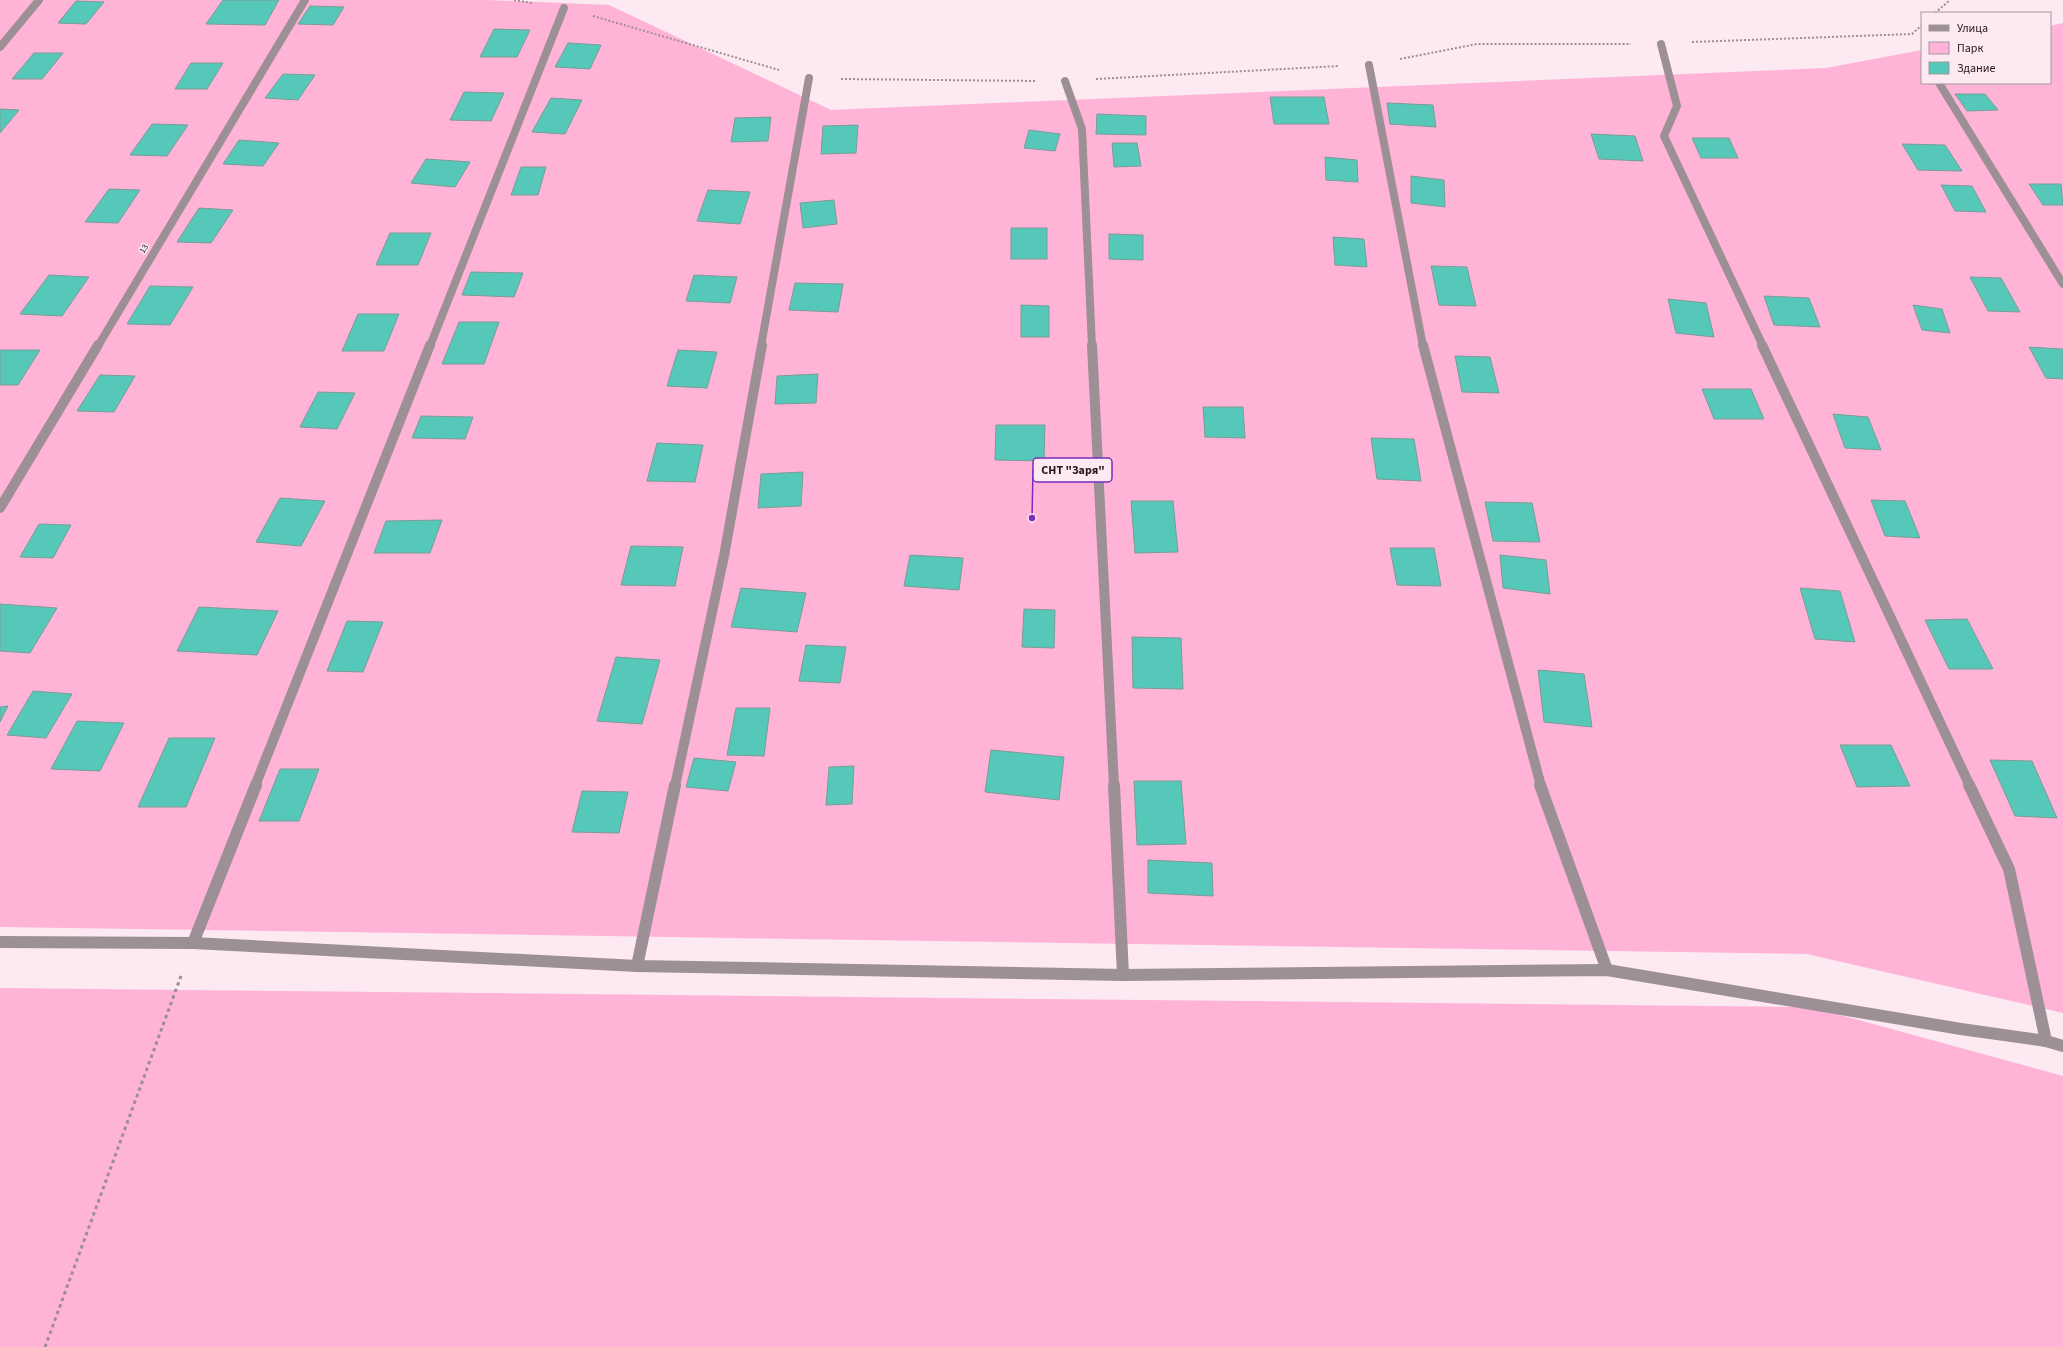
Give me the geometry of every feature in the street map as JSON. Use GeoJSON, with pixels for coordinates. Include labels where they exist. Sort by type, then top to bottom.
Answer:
{"type":"FeatureCollection","features":[{"type":"Feature","properties":{"kind":"street"},"geometry":{"type":"LineString","coordinates":[[0,46],[39,0]]}},
{"type":"Feature","properties":{"kind":"street","name":"13"},"geometry":{"type":"LineString","coordinates":[[0,508],[305,0]]}},
{"type":"Feature","properties":{"kind":"street"},"geometry":{"type":"LineString","coordinates":[[193,943],[564,8]]}},
{"type":"Feature","properties":{"kind":"street"},"geometry":{"type":"LineString","coordinates":[[1661,44],[1677,106],[1664,136],[2009,870],[2046,1041]]}},
{"type":"Feature","properties":{"kind":"street"},"geometry":{"type":"LineString","coordinates":[[1369,65],[1424,350],[1536,773],[1607,970]]}},
{"type":"Feature","properties":{"kind":"street"},"geometry":{"type":"LineString","coordinates":[[637,966],[724,556],[809,78]]}},
{"type":"Feature","properties":{"kind":"street"},"geometry":{"type":"LineString","coordinates":[[1065,81],[1082,129],[1123,975]]}},
{"type":"Feature","properties":{"kind":"street"},"geometry":{"type":"LineString","coordinates":[[1939,84],[2020,212],[2063,284]]}},
{"type":"Feature","properties":{"kind":"street"},"geometry":{"type":"LineString","coordinates":[[0,942],[193,943],[637,966],[1123,975],[1607,970],[1961,1029],[2046,1041],[2063,1046]]}},
{"type":"Feature","properties":{"kind":"path"},"geometry":{"type":"LineString","coordinates":[[514,0],[564,8],[809,78],[1065,81],[1369,65],[1476,44],[1661,44],[1912,34],[1921,26]]}},
{"type":"Feature","properties":{"kind":"path"},"geometry":{"type":"LineString","coordinates":[[1936,12],[1950,0]]}},
{"type":"Feature","properties":{"kind":"path"},"geometry":{"type":"LineString","coordinates":[[45,1347],[193,943]]}},
{"type":"Feature","properties":{"kind":"green space"},"geometry":{"type":"Polygon","coordinates":[[[0,0],[488,0],[609,5],[831,110],[1826,68],[1921,50],[1921,84],[2051,84],[2051,26],[2063,23],[2063,1013],[1807,954],[0,927],[0,0]]]}},
{"type":"Feature","properties":{"kind":"green space"},"geometry":{"type":"Polygon","coordinates":[[[0,988],[1811,1007],[2063,1076],[2063,1347],[0,1347],[0,988]]]}},
{"type":"Feature","properties":{"kind":"building"},"geometry":{"type":"Polygon","coordinates":[[[223,0],[279,0],[265,25],[206,24],[223,0]]]}},
{"type":"Feature","properties":{"kind":"building"},"geometry":{"type":"Polygon","coordinates":[[[76,1],[104,2],[86,24],[58,23],[76,1]]]}},
{"type":"Feature","properties":{"kind":"building"},"geometry":{"type":"Polygon","coordinates":[[[310,6],[344,7],[333,25],[298,24],[310,6]]]}},
{"type":"Feature","properties":{"kind":"building"},"geometry":{"type":"Polygon","coordinates":[[[494,29],[530,30],[517,57],[480,57],[494,29]]]}},
{"type":"Feature","properties":{"kind":"building"},"geometry":{"type":"Polygon","coordinates":[[[568,43],[601,45],[590,69],[555,67],[568,43]]]}},
{"type":"Feature","properties":{"kind":"building"},"geometry":{"type":"Polygon","coordinates":[[[34,53],[63,53],[42,79],[12,79],[34,53]]]}},
{"type":"Feature","properties":{"kind":"building"},"geometry":{"type":"Polygon","coordinates":[[[191,63],[223,63],[207,89],[175,89],[191,63]]]}},
{"type":"Feature","properties":{"kind":"building"},"geometry":{"type":"Polygon","coordinates":[[[283,74],[315,75],[298,100],[265,98],[283,74]]]}},
{"type":"Feature","properties":{"kind":"building"},"geometry":{"type":"Polygon","coordinates":[[[464,92],[504,93],[491,121],[450,120],[464,92]]]}},
{"type":"Feature","properties":{"kind":"building"},"geometry":{"type":"Polygon","coordinates":[[[1955,94],[1985,94],[1998,110],[1967,111],[1955,94]]]}},
{"type":"Feature","properties":{"kind":"building"},"geometry":{"type":"Polygon","coordinates":[[[1270,97],[1324,97],[1329,124],[1274,124],[1270,97]]]}},
{"type":"Feature","properties":{"kind":"building"},"geometry":{"type":"Polygon","coordinates":[[[551,98],[582,100],[565,134],[532,132],[551,98]]]}},
{"type":"Feature","properties":{"kind":"building"},"geometry":{"type":"Polygon","coordinates":[[[1387,103],[1433,105],[1436,127],[1390,124],[1387,103]]]}},
{"type":"Feature","properties":{"kind":"building"},"geometry":{"type":"Polygon","coordinates":[[[0,109],[19,110],[0,133],[0,109]]]}},
{"type":"Feature","properties":{"kind":"building"},"geometry":{"type":"Polygon","coordinates":[[[1097,114],[1146,116],[1146,135],[1096,134],[1097,114]]]}},
{"type":"Feature","properties":{"kind":"building"},"geometry":{"type":"Polygon","coordinates":[[[771,117],[768,141],[731,142],[735,118],[771,117]]]}},
{"type":"Feature","properties":{"kind":"building"},"geometry":{"type":"Polygon","coordinates":[[[152,124],[188,125],[167,156],[130,155],[152,124]]]}},
{"type":"Feature","properties":{"kind":"building"},"geometry":{"type":"Polygon","coordinates":[[[858,125],[856,153],[821,154],[823,126],[858,125]]]}},
{"type":"Feature","properties":{"kind":"building"},"geometry":{"type":"Polygon","coordinates":[[[1029,130],[1060,134],[1055,151],[1024,148],[1029,130]]]}},
{"type":"Feature","properties":{"kind":"building"},"geometry":{"type":"Polygon","coordinates":[[[1591,134],[1635,136],[1643,161],[1599,159],[1591,134]]]}},
{"type":"Feature","properties":{"kind":"building"},"geometry":{"type":"Polygon","coordinates":[[[1692,138],[1729,138],[1738,158],[1701,158],[1692,138]]]}},
{"type":"Feature","properties":{"kind":"building"},"geometry":{"type":"Polygon","coordinates":[[[239,140],[279,143],[263,166],[223,164],[239,140]]]}},
{"type":"Feature","properties":{"kind":"building"},"geometry":{"type":"Polygon","coordinates":[[[1112,143],[1137,143],[1141,166],[1114,167],[1112,143]]]}},
{"type":"Feature","properties":{"kind":"building"},"geometry":{"type":"Polygon","coordinates":[[[1902,144],[1945,145],[1962,171],[1918,170],[1902,144]]]}},
{"type":"Feature","properties":{"kind":"building"},"geometry":{"type":"Polygon","coordinates":[[[1325,157],[1357,160],[1358,182],[1326,180],[1325,157]]]}},
{"type":"Feature","properties":{"kind":"building"},"geometry":{"type":"Polygon","coordinates":[[[426,159],[470,162],[455,187],[411,183],[426,159]]]}},
{"type":"Feature","properties":{"kind":"building"},"geometry":{"type":"Polygon","coordinates":[[[521,167],[546,167],[538,195],[511,195],[521,167]]]}},
{"type":"Feature","properties":{"kind":"building"},"geometry":{"type":"Polygon","coordinates":[[[1411,176],[1444,180],[1445,207],[1411,203],[1411,176]]]}},
{"type":"Feature","properties":{"kind":"building"},"geometry":{"type":"Polygon","coordinates":[[[2029,184],[2061,184],[2063,205],[2043,205],[2029,184]]]}},
{"type":"Feature","properties":{"kind":"building"},"geometry":{"type":"Polygon","coordinates":[[[1941,185],[1972,186],[1986,212],[1955,211],[1941,185]]]}},
{"type":"Feature","properties":{"kind":"building"},"geometry":{"type":"Polygon","coordinates":[[[109,189],[140,190],[118,223],[85,222],[109,189]]]}},
{"type":"Feature","properties":{"kind":"building"},"geometry":{"type":"Polygon","coordinates":[[[708,190],[750,192],[740,224],[697,221],[708,190]]]}},
{"type":"Feature","properties":{"kind":"building"},"geometry":{"type":"Polygon","coordinates":[[[834,200],[837,224],[803,228],[800,203],[834,200]]]}},
{"type":"Feature","properties":{"kind":"building"},"geometry":{"type":"Polygon","coordinates":[[[199,208],[233,210],[211,243],[177,242],[199,208]]]}},
{"type":"Feature","properties":{"kind":"building"},"geometry":{"type":"Polygon","coordinates":[[[1011,228],[1047,228],[1047,259],[1011,259],[1011,228]]]}},
{"type":"Feature","properties":{"kind":"building"},"geometry":{"type":"Polygon","coordinates":[[[390,233],[431,233],[418,265],[376,265],[390,233]]]}},
{"type":"Feature","properties":{"kind":"building"},"geometry":{"type":"Polygon","coordinates":[[[1109,234],[1143,235],[1143,260],[1109,259],[1109,234]]]}},
{"type":"Feature","properties":{"kind":"building"},"geometry":{"type":"Polygon","coordinates":[[[1333,237],[1364,239],[1367,267],[1335,265],[1333,237]]]}},
{"type":"Feature","properties":{"kind":"building"},"geometry":{"type":"Polygon","coordinates":[[[1431,266],[1467,267],[1476,306],[1439,305],[1431,266]]]}},
{"type":"Feature","properties":{"kind":"building"},"geometry":{"type":"Polygon","coordinates":[[[471,272],[523,273],[514,297],[462,295],[471,272]]]}},
{"type":"Feature","properties":{"kind":"building"},"geometry":{"type":"Polygon","coordinates":[[[49,275],[89,277],[62,316],[20,314],[49,275]]]}},
{"type":"Feature","properties":{"kind":"building"},"geometry":{"type":"Polygon","coordinates":[[[694,275],[737,277],[730,303],[686,301],[694,275]]]}},
{"type":"Feature","properties":{"kind":"building"},"geometry":{"type":"Polygon","coordinates":[[[1970,277],[2001,278],[2020,312],[1988,311],[1970,277]]]}},
{"type":"Feature","properties":{"kind":"building"},"geometry":{"type":"Polygon","coordinates":[[[795,283],[843,284],[838,312],[789,310],[795,283]]]}},
{"type":"Feature","properties":{"kind":"building"},"geometry":{"type":"Polygon","coordinates":[[[150,286],[193,287],[170,325],[127,324],[150,286]]]}},
{"type":"Feature","properties":{"kind":"building"},"geometry":{"type":"Polygon","coordinates":[[[1764,296],[1809,298],[1820,327],[1774,325],[1764,296]]]}},
{"type":"Feature","properties":{"kind":"building"},"geometry":{"type":"Polygon","coordinates":[[[1668,299],[1706,303],[1714,337],[1676,333],[1668,299]]]}},
{"type":"Feature","properties":{"kind":"building"},"geometry":{"type":"Polygon","coordinates":[[[1021,305],[1049,306],[1049,337],[1021,337],[1021,305]]]}},
{"type":"Feature","properties":{"kind":"building"},"geometry":{"type":"Polygon","coordinates":[[[1913,305],[1942,309],[1950,333],[1922,330],[1913,305]]]}},
{"type":"Feature","properties":{"kind":"building"},"geometry":{"type":"Polygon","coordinates":[[[358,314],[399,314],[384,351],[342,351],[358,314]]]}},
{"type":"Feature","properties":{"kind":"building"},"geometry":{"type":"Polygon","coordinates":[[[459,322],[499,322],[484,364],[442,364],[459,322]]]}},
{"type":"Feature","properties":{"kind":"building"},"geometry":{"type":"Polygon","coordinates":[[[2029,347],[2063,349],[2063,379],[2046,378],[2029,347]]]}},
{"type":"Feature","properties":{"kind":"building"},"geometry":{"type":"Polygon","coordinates":[[[0,350],[40,350],[18,385],[0,385],[0,350]]]}},
{"type":"Feature","properties":{"kind":"building"},"geometry":{"type":"Polygon","coordinates":[[[678,350],[717,352],[707,388],[667,386],[678,350]]]}},
{"type":"Feature","properties":{"kind":"building"},"geometry":{"type":"Polygon","coordinates":[[[1455,356],[1490,357],[1499,393],[1462,392],[1455,356]]]}},
{"type":"Feature","properties":{"kind":"building"},"geometry":{"type":"Polygon","coordinates":[[[818,374],[816,403],[775,404],[777,376],[818,374]]]}},
{"type":"Feature","properties":{"kind":"building"},"geometry":{"type":"Polygon","coordinates":[[[100,375],[135,376],[114,412],[77,411],[100,375]]]}},
{"type":"Feature","properties":{"kind":"building"},"geometry":{"type":"Polygon","coordinates":[[[1702,389],[1751,389],[1764,419],[1714,419],[1702,389]]]}},
{"type":"Feature","properties":{"kind":"building"},"geometry":{"type":"Polygon","coordinates":[[[318,392],[355,393],[337,429],[300,427],[318,392]]]}},
{"type":"Feature","properties":{"kind":"building"},"geometry":{"type":"Polygon","coordinates":[[[1203,407],[1243,407],[1245,438],[1205,437],[1203,407]]]}},
{"type":"Feature","properties":{"kind":"building"},"geometry":{"type":"Polygon","coordinates":[[[1833,414],[1868,417],[1881,450],[1845,448],[1833,414]]]}},
{"type":"Feature","properties":{"kind":"building"},"geometry":{"type":"Polygon","coordinates":[[[421,416],[473,417],[465,439],[412,438],[421,416]]]}},
{"type":"Feature","properties":{"kind":"building"},"geometry":{"type":"Polygon","coordinates":[[[996,425],[1045,425],[1044,461],[995,460],[996,425]]]}},
{"type":"Feature","properties":{"kind":"building"},"geometry":{"type":"Polygon","coordinates":[[[1371,438],[1414,439],[1421,481],[1377,479],[1371,438]]]}},
{"type":"Feature","properties":{"kind":"building"},"geometry":{"type":"Polygon","coordinates":[[[657,443],[703,445],[695,482],[647,481],[657,443]]]}},
{"type":"Feature","properties":{"kind":"building"},"geometry":{"type":"Polygon","coordinates":[[[803,472],[801,506],[758,508],[761,474],[803,472]]]}},
{"type":"Feature","properties":{"kind":"building"},"geometry":{"type":"Polygon","coordinates":[[[280,498],[325,501],[301,546],[256,542],[280,498]]]}},
{"type":"Feature","properties":{"kind":"building"},"geometry":{"type":"Polygon","coordinates":[[[1871,500],[1905,501],[1920,538],[1885,536],[1871,500]]]}},
{"type":"Feature","properties":{"kind":"building"},"geometry":{"type":"Polygon","coordinates":[[[1131,501],[1173,501],[1178,552],[1135,553],[1131,501]]]}},
{"type":"Feature","properties":{"kind":"building"},"geometry":{"type":"Polygon","coordinates":[[[1485,502],[1532,503],[1540,542],[1493,541],[1485,502]]]}},
{"type":"Feature","properties":{"kind":"building"},"geometry":{"type":"Polygon","coordinates":[[[442,520],[430,553],[374,553],[386,521],[442,520]]]}},
{"type":"Feature","properties":{"kind":"building"},"geometry":{"type":"Polygon","coordinates":[[[39,524],[71,525],[53,558],[20,557],[39,524]]]}},
{"type":"Feature","properties":{"kind":"building"},"geometry":{"type":"Polygon","coordinates":[[[631,546],[683,547],[675,586],[621,585],[631,546]]]}},
{"type":"Feature","properties":{"kind":"building"},"geometry":{"type":"Polygon","coordinates":[[[1390,548],[1434,548],[1441,586],[1397,585],[1390,548]]]}},
{"type":"Feature","properties":{"kind":"building"},"geometry":{"type":"Polygon","coordinates":[[[910,555],[963,558],[959,590],[904,586],[910,555]]]}},
{"type":"Feature","properties":{"kind":"building"},"geometry":{"type":"Polygon","coordinates":[[[1500,555],[1546,560],[1550,594],[1503,588],[1500,555]]]}},
{"type":"Feature","properties":{"kind":"building"},"geometry":{"type":"Polygon","coordinates":[[[741,588],[806,593],[797,632],[731,627],[741,588]]]}},
{"type":"Feature","properties":{"kind":"building"},"geometry":{"type":"Polygon","coordinates":[[[1800,588],[1840,591],[1855,642],[1815,639],[1800,588]]]}},
{"type":"Feature","properties":{"kind":"building"},"geometry":{"type":"Polygon","coordinates":[[[0,604],[57,608],[30,653],[0,651],[0,604]]]}},
{"type":"Feature","properties":{"kind":"building"},"geometry":{"type":"Polygon","coordinates":[[[199,607],[278,611],[257,655],[177,651],[199,607]]]}},
{"type":"Feature","properties":{"kind":"building"},"geometry":{"type":"Polygon","coordinates":[[[1024,609],[1055,610],[1054,648],[1022,647],[1024,609]]]}},
{"type":"Feature","properties":{"kind":"building"},"geometry":{"type":"Polygon","coordinates":[[[1967,619],[1993,669],[1949,669],[1925,620],[1967,619]]]}},
{"type":"Feature","properties":{"kind":"building"},"geometry":{"type":"Polygon","coordinates":[[[347,621],[383,622],[363,672],[327,671],[347,621]]]}},
{"type":"Feature","properties":{"kind":"building"},"geometry":{"type":"Polygon","coordinates":[[[1132,637],[1181,638],[1183,689],[1133,688],[1132,637]]]}},
{"type":"Feature","properties":{"kind":"building"},"geometry":{"type":"Polygon","coordinates":[[[806,645],[846,647],[840,683],[799,681],[806,645]]]}},
{"type":"Feature","properties":{"kind":"building"},"geometry":{"type":"Polygon","coordinates":[[[616,657],[660,660],[642,724],[597,721],[616,657]]]}},
{"type":"Feature","properties":{"kind":"building"},"geometry":{"type":"Polygon","coordinates":[[[1538,670],[1584,674],[1592,727],[1544,722],[1538,670]]]}},
{"type":"Feature","properties":{"kind":"building"},"geometry":{"type":"Polygon","coordinates":[[[33,691],[72,694],[46,738],[7,735],[33,691]]]}},
{"type":"Feature","properties":{"kind":"building"},"geometry":{"type":"Polygon","coordinates":[[[8,706],[0,722],[0,707],[8,706]]]}},
{"type":"Feature","properties":{"kind":"building"},"geometry":{"type":"Polygon","coordinates":[[[736,708],[770,708],[764,756],[727,755],[736,708]]]}},
{"type":"Feature","properties":{"kind":"building"},"geometry":{"type":"Polygon","coordinates":[[[77,721],[124,723],[100,771],[51,769],[77,721]]]}},
{"type":"Feature","properties":{"kind":"building"},"geometry":{"type":"Polygon","coordinates":[[[169,738],[215,738],[186,807],[138,807],[169,738]]]}},
{"type":"Feature","properties":{"kind":"building"},"geometry":{"type":"Polygon","coordinates":[[[1840,745],[1891,745],[1910,786],[1857,787],[1840,745]]]}},
{"type":"Feature","properties":{"kind":"building"},"geometry":{"type":"Polygon","coordinates":[[[991,750],[1064,757],[1059,800],[985,792],[991,750]]]}},
{"type":"Feature","properties":{"kind":"building"},"geometry":{"type":"Polygon","coordinates":[[[694,758],[736,762],[728,791],[686,787],[694,758]]]}},
{"type":"Feature","properties":{"kind":"building"},"geometry":{"type":"Polygon","coordinates":[[[1990,760],[2032,761],[2057,818],[2015,816],[1990,760]]]}},
{"type":"Feature","properties":{"kind":"building"},"geometry":{"type":"Polygon","coordinates":[[[854,766],[852,804],[826,805],[829,767],[854,766]]]}},
{"type":"Feature","properties":{"kind":"building"},"geometry":{"type":"Polygon","coordinates":[[[280,769],[319,769],[299,821],[259,821],[280,769]]]}},
{"type":"Feature","properties":{"kind":"building"},"geometry":{"type":"Polygon","coordinates":[[[1134,781],[1181,781],[1186,844],[1137,845],[1134,781]]]}},
{"type":"Feature","properties":{"kind":"building"},"geometry":{"type":"Polygon","coordinates":[[[582,791],[628,792],[619,833],[572,832],[582,791]]]}},
{"type":"Feature","properties":{"kind":"building"},"geometry":{"type":"Polygon","coordinates":[[[1148,860],[1212,863],[1213,896],[1148,893],[1148,860]]]}},
{"type":"Feature","properties":{"kind":"place","name":"СНТ \"Заря\""},"geometry":{"type":"Point","coordinates":[1032,518]}}]}
